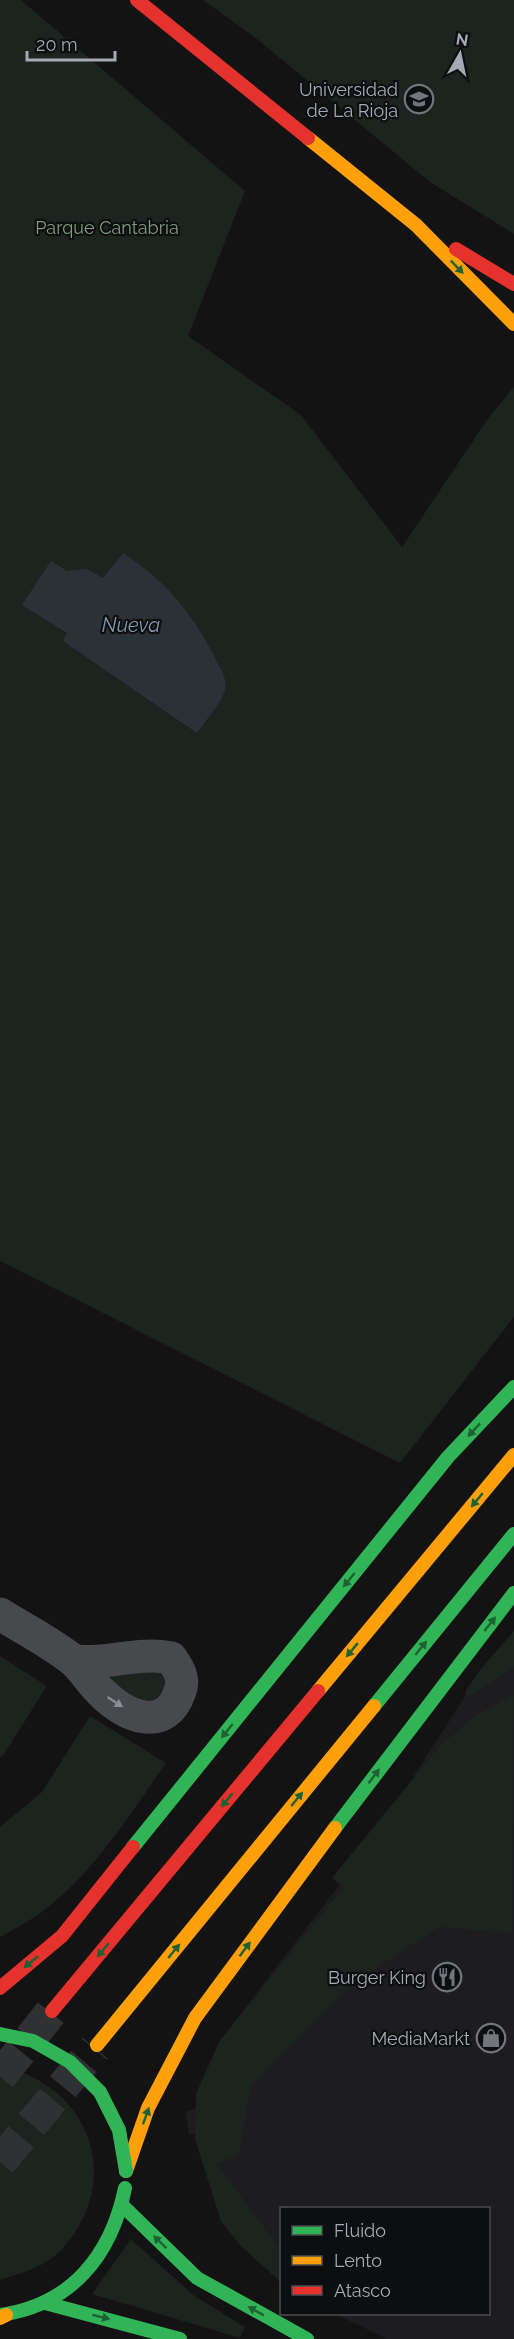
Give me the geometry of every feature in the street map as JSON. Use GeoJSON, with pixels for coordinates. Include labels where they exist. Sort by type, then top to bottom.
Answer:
{"type":"FeatureCollection","features":[{"type":"Feature","properties":{"kind":"main road"},"geometry":{"type":"LineString","coordinates":[[137,0],[416,225],[514,324]]}},
{"type":"Feature","properties":{"kind":"main road"},"geometry":{"type":"LineString","coordinates":[[416,225],[514,284]]}},
{"type":"Feature","properties":{"kind":"main road"},"geometry":{"type":"LineString","coordinates":[[0,1988],[62,1936],[448,1458],[514,1387]]}},
{"type":"Feature","properties":{"kind":"main road"},"geometry":{"type":"LineString","coordinates":[[52,2011],[514,1455]]}},
{"type":"Feature","properties":{"kind":"main road"},"geometry":{"type":"LineString","coordinates":[[98,2045],[514,1533]]}},
{"type":"Feature","properties":{"kind":"main road"},"geometry":{"type":"LineString","coordinates":[[2,2316],[45,2303],[80,2279],[107,2246],[123,2206],[126,2171],[148,2108],[195,2018],[390,1754],[514,1593]]}},
{"type":"Feature","properties":{"kind":"main road"},"geometry":{"type":"LineString","coordinates":[[0,2034],[33,2041],[70,2062],[100,2092],[119,2130],[126,2171]]}},
{"type":"Feature","properties":{"kind":"main road"},"geometry":{"type":"LineString","coordinates":[[123,2206],[197,2278],[307,2339]]}},
{"type":"Feature","properties":{"kind":"main road"},"geometry":{"type":"LineString","coordinates":[[45,2303],[180,2339]]}},
{"type":"Feature","properties":{"kind":"street"},"geometry":{"type":"LineString","coordinates":[[0,1614],[74,1661]]}},
{"type":"Feature","properties":{"kind":"shaded area"},"geometry":{"type":"Polygon","coordinates":[[[514,1633],[514,2339],[387,2339],[338,2315],[490,2315],[490,2207],[280,2207],[280,2281],[240,2245],[221,2221],[195,2133],[189,2135],[186,2112],[196,2108],[196,2094],[219,2042],[369,1846],[469,1690],[514,1633]]]}},
{"type":"Feature","properties":{"kind":"green space","name":"Parque Cantabria"},"geometry":{"type":"Polygon","coordinates":[[[0,0],[21,0],[245,191],[188,336],[301,415],[402,547],[489,417],[514,387],[514,1317],[400,1463],[0,1261],[0,0]]]}},
{"type":"Feature","properties":{"kind":"green space","name":"Universidad de La Rioja"},"geometry":{"type":"Polygon","coordinates":[[[203,0],[514,0],[514,234],[430,182],[257,39],[203,0]]]}},
{"type":"Feature","properties":{"kind":"green space"},"geometry":{"type":"Polygon","coordinates":[[[514,1631],[514,1667],[467,1698],[465,1692],[480,1670],[514,1631]]]}},
{"type":"Feature","properties":{"kind":"green space"},"geometry":{"type":"Polygon","coordinates":[[[0,1656],[47,1686],[2,1757],[0,1756],[0,1656]]]}},
{"type":"Feature","properties":{"kind":"green space"},"geometry":{"type":"Polygon","coordinates":[[[158,1670],[165,1675],[166,1682],[158,1700],[140,1701],[102,1676],[158,1670]]]}},
{"type":"Feature","properties":{"kind":"green space"},"geometry":{"type":"Polygon","coordinates":[[[514,1695],[512,1933],[439,1927],[352,1984],[251,2086],[239,2155],[217,2164],[280,2249],[280,2281],[240,2245],[221,2221],[195,2139],[196,2094],[219,2042],[344,1887],[332,1878],[439,1747],[477,1714],[514,1695]]]}},
{"type":"Feature","properties":{"kind":"green space"},"geometry":{"type":"Polygon","coordinates":[[[90,1716],[166,1763],[110,1842],[79,1879],[43,1911],[0,1937],[0,1827],[42,1792],[90,1716]]]}},
{"type":"Feature","properties":{"kind":"green space"},"geometry":{"type":"Polygon","coordinates":[[[0,2066],[31,2076],[56,2092],[75,2113],[88,2137],[94,2164],[92,2192],[82,2220],[64,2247],[43,2264],[0,2280],[0,2066]]]}},
{"type":"Feature","properties":{"kind":"green space"},"geometry":{"type":"Polygon","coordinates":[[[131,2239],[193,2295],[245,2327],[240,2338],[92,2294],[131,2239]]]}},
{"type":"Feature","properties":{"kind":"water","name":"Nueva"},"geometry":{"type":"Polygon","coordinates":[[[123,553],[165,587],[188,613],[223,674],[226,686],[223,695],[197,733],[63,641],[67,633],[22,605],[51,561],[67,571],[86,569],[103,578],[123,553]]]}},
{"type":"Feature","properties":{"kind":"tunnel"},"geometry":{"type":"LineString","coordinates":[[0,2077],[52,2011]]}},
{"type":"Feature","properties":{"kind":"tunnel"},"geometry":{"type":"LineString","coordinates":[[0,2162],[95,2048]]}},
{"type":"Feature","properties":{"kind":"traffic: fast"},"geometry":{"type":"LineString","coordinates":[[133,1847],[448,1457],[514,1387]]}},
{"type":"Feature","properties":{"kind":"traffic: fast"},"geometry":{"type":"LineString","coordinates":[[374,1706],[514,1534]]}},
{"type":"Feature","properties":{"kind":"traffic: fast"},"geometry":{"type":"LineString","coordinates":[[335,1828],[514,1593]]}},
{"type":"Feature","properties":{"kind":"traffic: fast"},"geometry":{"type":"LineString","coordinates":[[0,2034],[33,2041],[70,2062],[100,2092],[119,2130],[126,2171]]}},
{"type":"Feature","properties":{"kind":"traffic: fast"},"geometry":{"type":"LineString","coordinates":[[0,2315],[48,2300],[67,2288],[84,2273],[110,2235],[119,2213],[125,2188]]}},
{"type":"Feature","properties":{"kind":"traffic: fast"},"geometry":{"type":"LineString","coordinates":[[123,2206],[197,2278],[307,2339]]}},
{"type":"Feature","properties":{"kind":"traffic: fast"},"geometry":{"type":"LineString","coordinates":[[45,2303],[180,2339]]}},
{"type":"Feature","properties":{"kind":"traffic: slow"},"geometry":{"type":"LineString","coordinates":[[308,138],[416,225],[514,324]]}},
{"type":"Feature","properties":{"kind":"traffic: slow"},"geometry":{"type":"LineString","coordinates":[[318,1691],[514,1455]]}},
{"type":"Feature","properties":{"kind":"traffic: slow"},"geometry":{"type":"LineString","coordinates":[[97,2045],[374,1706]]}},
{"type":"Feature","properties":{"kind":"traffic: slow"},"geometry":{"type":"LineString","coordinates":[[126,2171],[148,2108],[195,2018],[335,1828]]}},
{"type":"Feature","properties":{"kind":"traffic: slow"},"geometry":{"type":"LineString","coordinates":[[0,2318],[6,2315]]}},
{"type":"Feature","properties":{"kind":"traffic: jam"},"geometry":{"type":"LineString","coordinates":[[137,0],[308,138]]}},
{"type":"Feature","properties":{"kind":"traffic: jam"},"geometry":{"type":"LineString","coordinates":[[456,249],[514,284]]}},
{"type":"Feature","properties":{"kind":"traffic: jam"},"geometry":{"type":"LineString","coordinates":[[52,2011],[318,1691]]}},
{"type":"Feature","properties":{"kind":"traffic: jam"},"geometry":{"type":"LineString","coordinates":[[0,1988],[62,1936],[133,1847]]}},
{"type":"Feature","properties":{"kind":"place","name":"Universidad de La Rioja"},"geometry":{"type":"Point","coordinates":[419,99]}},
{"type":"Feature","properties":{"kind":"place","name":"Burger King"},"geometry":{"type":"Point","coordinates":[447,1977]}},
{"type":"Feature","properties":{"kind":"place","name":"MediaMarkt"},"geometry":{"type":"Point","coordinates":[491,2038]}}]}
